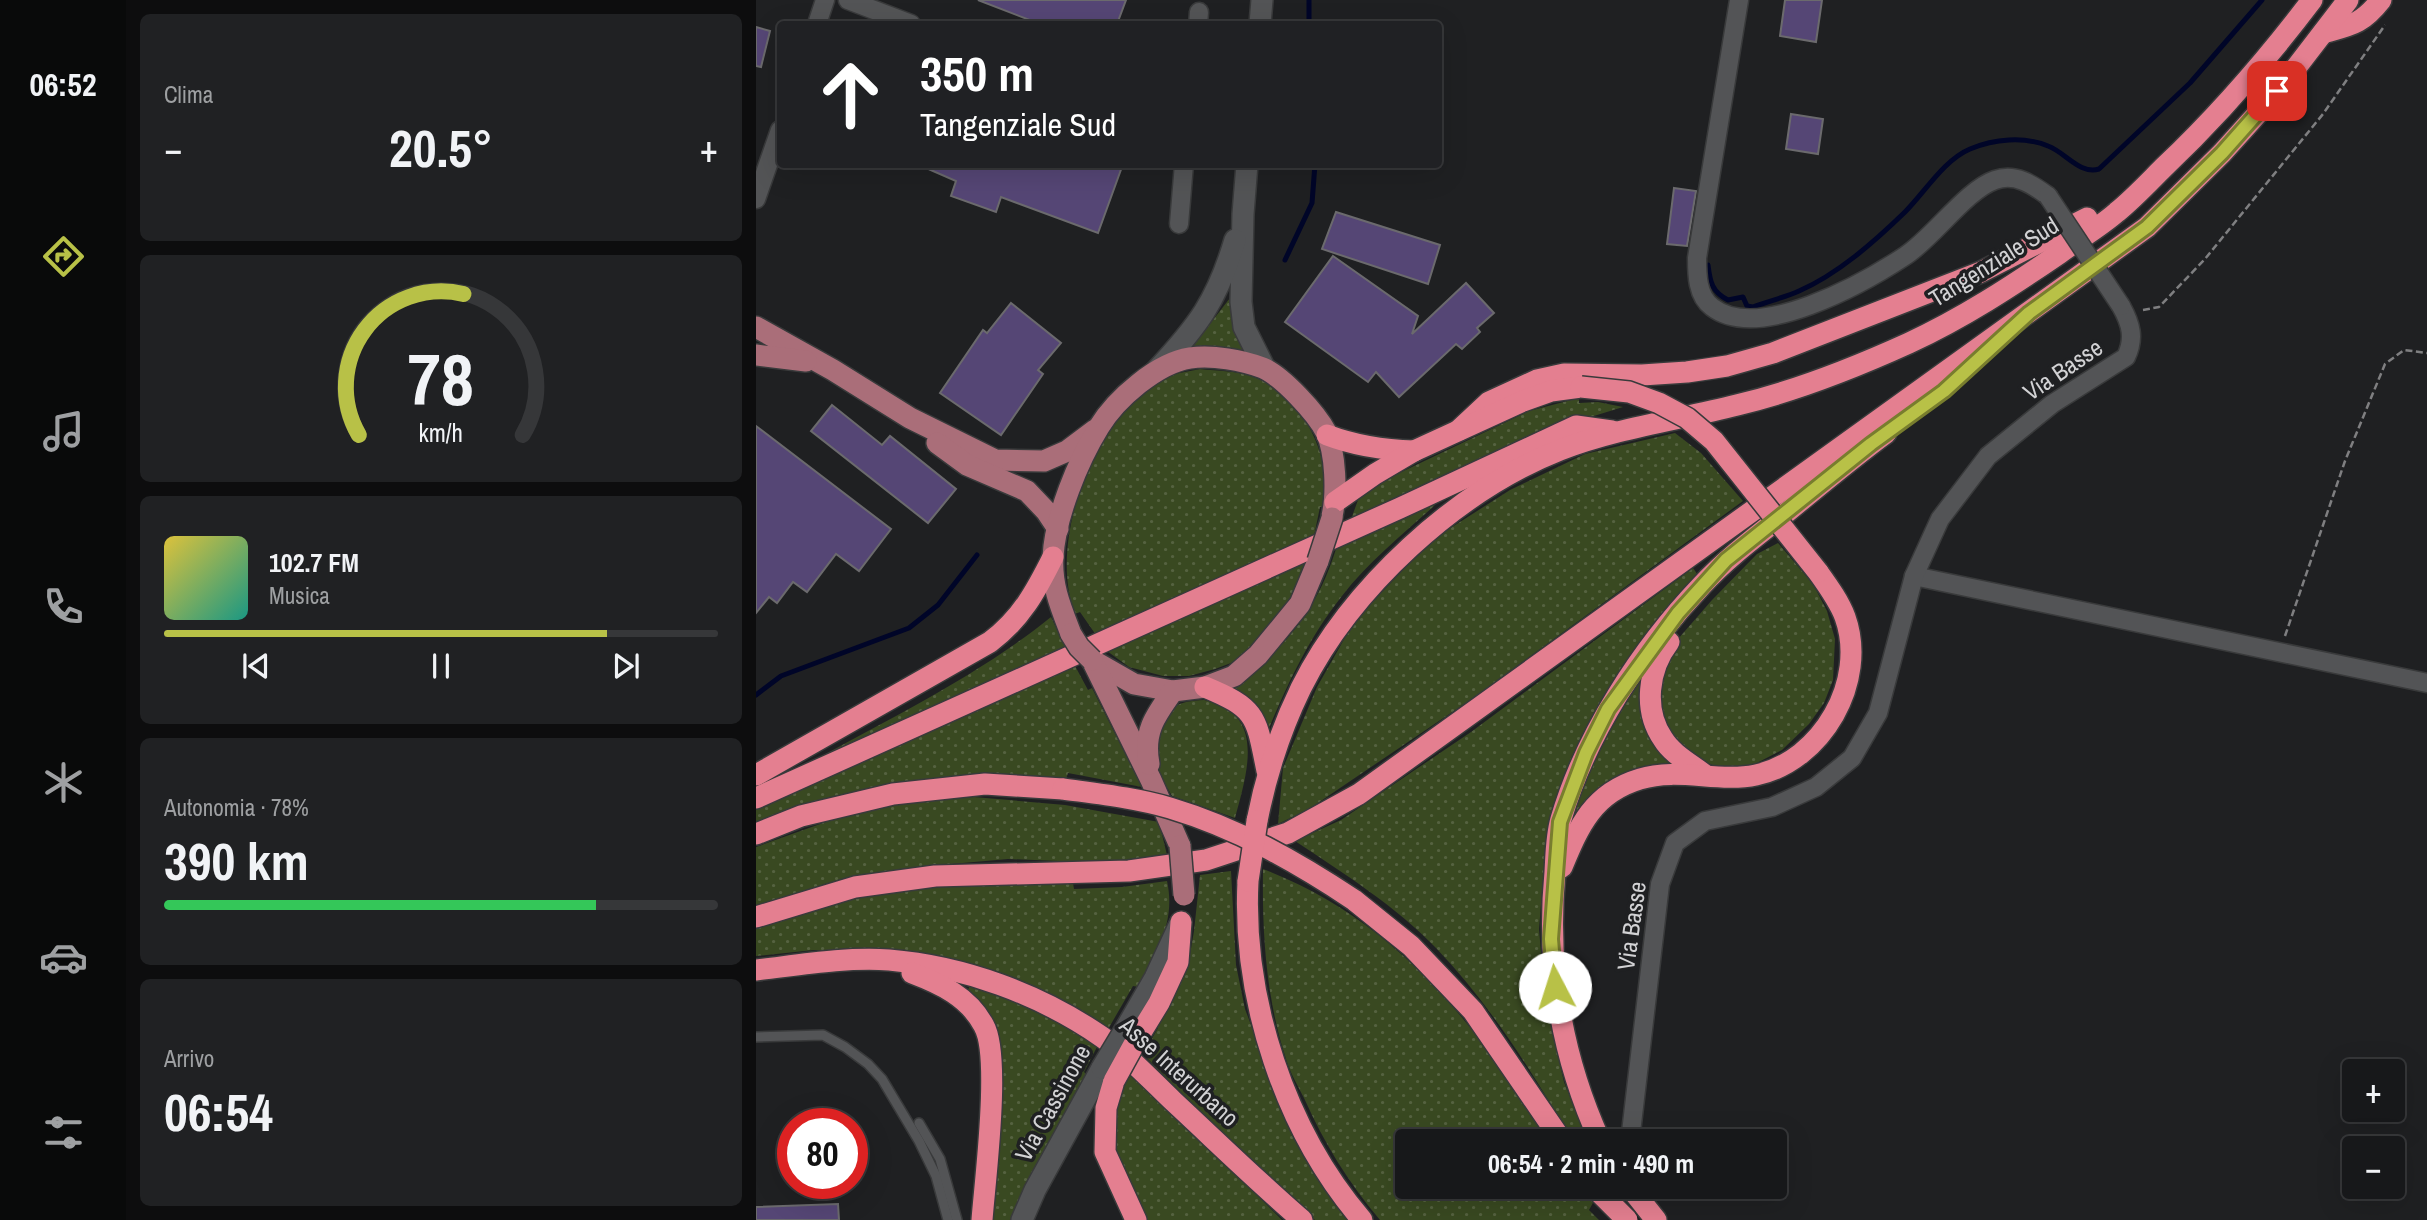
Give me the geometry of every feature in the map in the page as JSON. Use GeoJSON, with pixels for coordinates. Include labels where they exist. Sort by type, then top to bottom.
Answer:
{"type":"FeatureCollection","features":[{"type":"Feature","properties":{"kind":"highway","name":"Tangenziale Sud"},"geometry":{"type":"LineString","coordinates":[[1618,432],[1739,405],[1854,367],[1966,314],[2116,213],[2246,84],[2312,0]]}},
{"type":"Feature","properties":{"kind":"highway"},"geometry":{"type":"LineString","coordinates":[[756,917],[814,898],[868,885],[935,876],[1129,871],[1206,860],[1288,833],[1359,794],[2147,227],[2222,153],[2277,91],[2348,0]]}},
{"type":"Feature","properties":{"kind":"highway"},"geometry":{"type":"LineString","coordinates":[[2323,33],[2349,26],[2367,17],[2381,0]]}},
{"type":"Feature","properties":{"kind":"highway"},"geometry":{"type":"LineString","coordinates":[[1459,430],[1489,402],[1537,380],[1564,374],[1642,375],[1688,372],[1727,366],[1773,353],[1981,272],[2091,215],[2116,213]]}},
{"type":"Feature","properties":{"kind":"highway"},"geometry":{"type":"LineString","coordinates":[[1595,1129],[1566,1044],[1555,987],[1551,939],[1560,822],[1577,774],[1608,709],[1701,585],[1726,560],[1871,444],[1944,391],[2029,313]]}},
{"type":"Feature","properties":{"kind":"highway"},"geometry":{"type":"LineString","coordinates":[[1333,510],[1375,474],[1414,451],[1551,391],[1581,387],[1629,393],[1659,402],[1687,418],[1714,441],[1836,598],[1846,618],[1850,638],[1850,664],[1832,721],[1812,745],[1786,764],[1756,775],[1669,775],[1640,779],[1614,791],[1596,805],[1579,826],[1553,888]]}},
{"type":"Feature","properties":{"kind":"highway"},"geometry":{"type":"LineString","coordinates":[[756,798],[1576,426],[1618,432]]}},
{"type":"Feature","properties":{"kind":"highway"},"geometry":{"type":"LineString","coordinates":[[1362,1220],[1334,1184],[1313,1148],[1266,1044],[1249,960],[1246,920],[1256,821],[1267,772],[1302,686],[1359,600],[1395,563],[1472,497],[1511,473],[1560,450],[1618,432]]}},
{"type":"Feature","properties":{"kind":"highway"},"geometry":{"type":"LineString","coordinates":[[1327,435],[1364,446],[1414,451]]}},
{"type":"Feature","properties":{"kind":"highway"},"geometry":{"type":"LineString","coordinates":[[1704,775],[1663,739],[1651,705],[1650,685],[1654,669],[1665,647],[1762,532]]}},
{"type":"Feature","properties":{"kind":"highway"},"geometry":{"type":"LineString","coordinates":[[756,775],[990,642],[1004,631],[1028,604],[1053,557]]}},
{"type":"Feature","properties":{"kind":"highway"},"geometry":{"type":"LineString","coordinates":[[1205,687],[1235,699],[1247,709],[1256,724],[1267,772]]}},
{"type":"Feature","properties":{"kind":"highway"},"geometry":{"type":"LineString","coordinates":[[756,834],[801,817],[893,794],[985,784],[1063,789],[1170,808],[1259,843],[1308,869],[1354,900],[1411,946],[1473,1011],[1554,1129]]}},
{"type":"Feature","properties":{"kind":"highway"},"geometry":{"type":"LineString","coordinates":[[1136,1220],[1105,1152],[1108,1075],[1131,1035],[1159,1003],[1178,962],[1181,922]]}},
{"type":"Feature","properties":{"kind":"highway","name":"Asse Interurbano"},"geometry":{"type":"LineString","coordinates":[[756,970],[833,962],[887,960],[956,971],[993,982],[1087,1027],[1121,1052],[1302,1220]]}},
{"type":"Feature","properties":{"kind":"highway"},"geometry":{"type":"LineString","coordinates":[[833,962],[908,972],[935,982],[958,994],[984,1026],[990,1042],[992,1072],[982,1220]]}},
{"type":"Feature","properties":{"kind":"highway"},"geometry":{"type":"LineString","coordinates":[[1278,1199],[1295,1220]]}},
{"type":"Feature","properties":{"kind":"highway"},"geometry":{"type":"LineString","coordinates":[[1606,1199],[1624,1220]]}},
{"type":"Feature","properties":{"kind":"highway"},"geometry":{"type":"LineString","coordinates":[[1638,1199],[1650,1213]]}},
{"type":"Feature","properties":{"kind":"main road"},"geometry":{"type":"LineString","coordinates":[[1260,21],[1262,0]]}},
{"type":"Feature","properties":{"kind":"main road"},"geometry":{"type":"LineString","coordinates":[[1247,168],[1241,302],[1244,327],[1265,369]]}},
{"type":"Feature","properties":{"kind":"main road"},"geometry":{"type":"LineString","coordinates":[[756,327],[910,418],[995,460],[1044,461],[1067,451],[1099,426],[1120,401],[1154,372],[1196,326],[1216,295],[1227,269],[1243,214]]}},
{"type":"Feature","properties":{"kind":"main road"},"geometry":{"type":"LineString","coordinates":[[756,355],[819,363]]}},
{"type":"Feature","properties":{"kind":"main road"},"geometry":{"type":"LineString","coordinates":[[1099,426],[1072,483],[1058,529],[1053,557],[1054,590],[1071,634],[1092,660],[1134,684],[1173,691],[1205,687],[1234,676],[1258,655],[1300,604],[1318,561],[1333,510],[1334,470],[1327,435],[1298,395],[1265,369],[1219,358],[1189,358],[1154,372]]}},
{"type":"Feature","properties":{"kind":"main road"},"geometry":{"type":"LineString","coordinates":[[910,418],[940,446],[967,465],[1027,491],[1058,529]]}},
{"type":"Feature","properties":{"kind":"main road"},"geometry":{"type":"LineString","coordinates":[[1092,660],[1180,846],[1184,895],[1181,922]]}},
{"type":"Feature","properties":{"kind":"main road"},"geometry":{"type":"LineString","coordinates":[[1151,780],[1146,748],[1148,732],[1173,691]]}},
{"type":"Feature","properties":{"kind":"main road","name":"Via Cassinone"},"geometry":{"type":"LineString","coordinates":[[1023,1220],[1035,1190],[1108,1075]]}},
{"type":"Feature","properties":{"kind":"street"},"geometry":{"type":"LineString","coordinates":[[818,21],[825,0]]}},
{"type":"Feature","properties":{"kind":"street"},"geometry":{"type":"LineString","coordinates":[[848,0],[903,21]]}},
{"type":"Feature","properties":{"kind":"street"},"geometry":{"type":"LineString","coordinates":[[1739,0],[1697,258],[1702,295],[1711,307],[1751,320],[1802,309],[1844,291],[1906,256],[1979,188],[2010,177],[2031,184],[2048,196],[2124,312]]}},
{"type":"Feature","properties":{"kind":"street"},"geometry":{"type":"LineString","coordinates":[[756,199],[777,139]]}},
{"type":"Feature","properties":{"kind":"street"},"geometry":{"type":"LineString","coordinates":[[1179,224],[1184,168]]}},
{"type":"Feature","properties":{"kind":"street","name":"Via Basse"},"geometry":{"type":"LineString","coordinates":[[1631,1129],[1660,884],[1675,844],[1705,821],[1772,807],[1816,787],[1852,758],[1878,713],[1914,576],[1940,519],[1988,456],[2052,404],[2126,357],[2132,344],[2132,331],[2124,312]]}},
{"type":"Feature","properties":{"kind":"street"},"geometry":{"type":"LineString","coordinates":[[1914,576],[2427,683]]}},
{"type":"Feature","properties":{"kind":"street"},"geometry":{"type":"LineString","coordinates":[[1624,1220],[1626,1199]]}},
{"type":"Feature","properties":{"kind":"lane"},"geometry":{"type":"LineString","coordinates":[[2323,33],[2360,0]]}},
{"type":"Feature","properties":{"kind":"lane"},"geometry":{"type":"LineString","coordinates":[[756,1037],[824,1035],[868,1064],[881,1079],[919,1141],[936,1176],[948,1220]]}},
{"type":"Feature","properties":{"kind":"lane"},"geometry":{"type":"LineString","coordinates":[[919,1123],[940,1159],[957,1220]]}},
{"type":"Feature","properties":{"kind":"path"},"geometry":{"type":"LineString","coordinates":[[2124,312],[2159,307],[2204,259],[2323,114],[2387,23]]}},
{"type":"Feature","properties":{"kind":"path"},"geometry":{"type":"LineString","coordinates":[[2279,653],[2345,461],[2385,364],[2404,350],[2427,353]]}},
{"type":"Feature","properties":{"kind":"green space"},"geometry":{"type":"Polygon","coordinates":[[[1230,298],[1235,332],[1245,353],[1189,351],[1230,298]]]}},
{"type":"Feature","properties":{"kind":"green space"},"geometry":{"type":"Polygon","coordinates":[[[1200,369],[1235,372],[1254,377],[1282,394],[1304,418],[1319,448],[1325,480],[1323,507],[1320,507],[1314,536],[1096,635],[1080,612],[1075,614],[1068,587],[1067,557],[1078,495],[1105,438],[1148,388],[1174,374],[1200,369]]]}},
{"type":"Feature","properties":{"kind":"green space"},"geometry":{"type":"Polygon","coordinates":[[[1579,398],[1579,403],[1598,402],[1623,407],[1555,428],[1350,522],[1358,500],[1370,487],[1529,411],[1579,398]]]}},
{"type":"Feature","properties":{"kind":"green space"},"geometry":{"type":"Polygon","coordinates":[[[1675,433],[1701,453],[1743,501],[1473,698],[1309,809],[1278,824],[1283,768],[1317,687],[1355,620],[1405,568],[1438,536],[1510,490],[1585,454],[1675,433]]]}},
{"type":"Feature","properties":{"kind":"green space"},"geometry":{"type":"Polygon","coordinates":[[[1440,497],[1434,506],[1363,572],[1330,612],[1300,662],[1267,733],[1233,688],[1269,657],[1298,625],[1321,587],[1338,542],[1440,497]]]}},
{"type":"Feature","properties":{"kind":"green space"},"geometry":{"type":"Polygon","coordinates":[[[1778,543],[1813,584],[1827,611],[1835,639],[1833,680],[1824,703],[1809,724],[1782,750],[1753,765],[1720,768],[1697,759],[1671,737],[1660,714],[1656,684],[1671,647],[1757,554],[1778,543]]]}},
{"type":"Feature","properties":{"kind":"green space"},"geometry":{"type":"Polygon","coordinates":[[[1307,562],[1296,584],[1300,585],[1279,620],[1239,660],[1189,676],[1163,676],[1129,667],[1107,651],[1307,562]]]}},
{"type":"Feature","properties":{"kind":"green space"},"geometry":{"type":"Polygon","coordinates":[[[1693,568],[1700,578],[1669,605],[1615,681],[1567,769],[1546,842],[1539,929],[1545,1000],[1564,1082],[1583,1129],[1566,1129],[1493,1016],[1456,970],[1421,933],[1387,905],[1295,841],[1341,820],[1471,732],[1693,568]]]}},
{"type":"Feature","properties":{"kind":"green space"},"geometry":{"type":"Polygon","coordinates":[[[1051,617],[1066,648],[782,778],[954,683],[1051,617]]]}},
{"type":"Feature","properties":{"kind":"green space"},"geometry":{"type":"Polygon","coordinates":[[[1074,664],[1088,690],[1092,688],[1142,787],[1068,773],[1066,779],[1026,776],[947,778],[908,782],[831,798],[756,823],[756,809],[827,774],[1074,664]]]}},
{"type":"Feature","properties":{"kind":"green space"},"geometry":{"type":"Polygon","coordinates":[[[1643,680],[1677,767],[1585,811],[1573,812],[1594,750],[1634,681],[1643,680]]]}},
{"type":"Feature","properties":{"kind":"green space"},"geometry":{"type":"Polygon","coordinates":[[[1204,700],[1224,707],[1237,718],[1245,731],[1247,764],[1235,818],[1172,796],[1153,763],[1153,727],[1175,706],[1204,700]]]}},
{"type":"Feature","properties":{"kind":"green space"},"geometry":{"type":"Polygon","coordinates":[[[974,797],[1065,805],[1159,822],[1167,855],[1108,863],[1008,859],[917,867],[828,883],[756,906],[756,847],[834,819],[893,804],[974,797]]]}},
{"type":"Feature","properties":{"kind":"green space"},"geometry":{"type":"Polygon","coordinates":[[[1263,869],[1312,891],[1355,918],[1394,948],[1463,1018],[1545,1129],[1395,1129],[1395,1199],[1593,1199],[1589,1210],[1599,1220],[1380,1220],[1347,1177],[1328,1146],[1288,1064],[1274,1013],[1263,917],[1263,869]]]}},
{"type":"Feature","properties":{"kind":"green space"},"geometry":{"type":"Polygon","coordinates":[[[1231,871],[1236,965],[1245,1009],[1281,1104],[1309,1164],[1348,1220],[1315,1220],[1143,1054],[1188,966],[1200,875],[1231,871]]]}},
{"type":"Feature","properties":{"kind":"green space"},"geometry":{"type":"Polygon","coordinates":[[[1167,881],[1169,910],[1158,949],[1139,987],[1133,986],[1107,1031],[1035,991],[855,950],[814,950],[756,956],[756,926],[824,905],[942,882],[1073,883],[1074,889],[1122,887],[1167,881]]]}},
{"type":"Feature","properties":{"kind":"green space"},"geometry":{"type":"Polygon","coordinates":[[[970,985],[978,985],[1056,1018],[1097,1047],[1084,1072],[1087,1075],[1014,1220],[990,1220],[991,1020],[983,1005],[968,990],[970,985]]]}},
{"type":"Feature","properties":{"kind":"green space"},"geometry":{"type":"Polygon","coordinates":[[[1133,1072],[1282,1220],[1141,1220],[1116,1157],[1111,1132],[1117,1102],[1133,1072]]]}},
{"type":"Feature","properties":{"kind":"building"},"geometry":{"type":"Polygon","coordinates":[[[978,0],[1126,0],[1118,21],[1032,21],[978,0]]]}},
{"type":"Feature","properties":{"kind":"building"},"geometry":{"type":"Polygon","coordinates":[[[1785,0],[1822,0],[1816,42],[1780,36],[1785,0]]]}},
{"type":"Feature","properties":{"kind":"building"},"geometry":{"type":"Polygon","coordinates":[[[756,27],[770,31],[761,67],[756,66],[756,27]]]}},
{"type":"Feature","properties":{"kind":"building"},"geometry":{"type":"Polygon","coordinates":[[[1791,114],[1823,119],[1818,154],[1786,149],[1791,114]]]}},
{"type":"Feature","properties":{"kind":"building"},"geometry":{"type":"Polygon","coordinates":[[[926,168],[1122,168],[1098,233],[1001,197],[996,212],[951,196],[956,181],[926,168]]]}},
{"type":"Feature","properties":{"kind":"building"},"geometry":{"type":"Polygon","coordinates":[[[1674,188],[1696,191],[1687,246],[1667,244],[1674,188]]]}},
{"type":"Feature","properties":{"kind":"building"},"geometry":{"type":"Polygon","coordinates":[[[1336,212],[1440,245],[1428,284],[1322,249],[1336,212]]]}},
{"type":"Feature","properties":{"kind":"building"},"geometry":{"type":"Polygon","coordinates":[[[1333,256],[1418,316],[1412,334],[1466,283],[1494,313],[1477,328],[1480,332],[1462,349],[1456,344],[1399,397],[1376,372],[1368,382],[1285,322],[1333,256]]]}},
{"type":"Feature","properties":{"kind":"building"},"geometry":{"type":"Polygon","coordinates":[[[1011,303],[1061,343],[1038,370],[1043,374],[1001,435],[940,393],[983,330],[987,333],[1011,303]]]}},
{"type":"Feature","properties":{"kind":"building"},"geometry":{"type":"Polygon","coordinates":[[[832,405],[882,445],[890,436],[956,489],[928,523],[811,431],[832,405]]]}},
{"type":"Feature","properties":{"kind":"building"},"geometry":{"type":"Polygon","coordinates":[[[756,426],[891,529],[859,571],[836,554],[807,592],[793,582],[777,603],[769,597],[756,613],[756,426]]]}},
{"type":"Feature","properties":{"kind":"building"},"geometry":{"type":"Polygon","coordinates":[[[838,1204],[839,1220],[756,1220],[756,1207],[838,1204]]]}},
{"type":"Feature","properties":{"kind":"waterway"},"geometry":{"type":"LineString","coordinates":[[1309,0],[1309,21]]}},
{"type":"Feature","properties":{"kind":"waterway"},"geometry":{"type":"LineString","coordinates":[[1708,265],[1711,281],[1718,294],[1728,300],[1743,297],[1747,306],[1753,307],[1799,291],[1842,266],[1905,212],[1952,161],[1970,149],[2009,140],[2029,141],[2054,149],[2085,169],[2099,169],[2190,83],[2262,0]]}},
{"type":"Feature","properties":{"kind":"waterway"},"geometry":{"type":"LineString","coordinates":[[1285,260],[1312,203],[1315,168]]}},
{"type":"Feature","properties":{"kind":"waterway"},"geometry":{"type":"LineString","coordinates":[[756,695],[781,676],[909,628],[938,605],[977,555]]}},
{"type":"Feature","properties":{"kind":"route"},"geometry":{"type":"LineString","coordinates":[[1555,987],[1551,939],[1560,822],[1586,753],[1608,709],[1678,613],[1726,560],[1871,444],[1944,391],[2029,313],[2147,227],[2222,153],[2277,91]]}}]}
